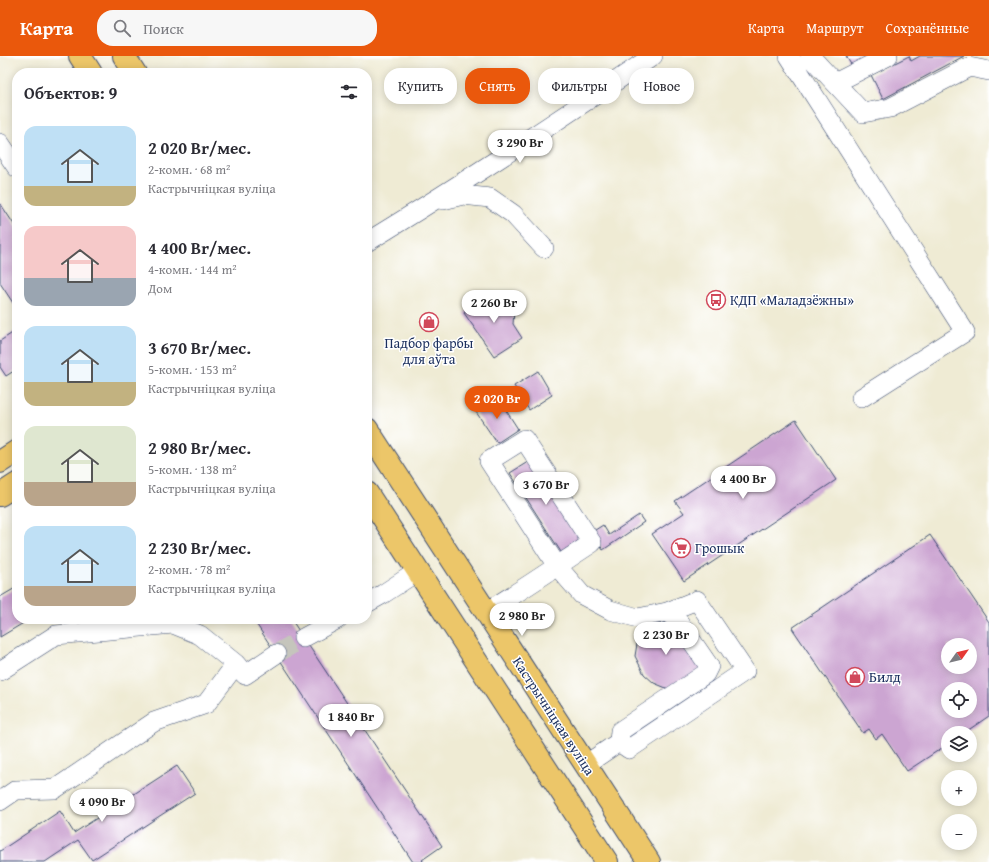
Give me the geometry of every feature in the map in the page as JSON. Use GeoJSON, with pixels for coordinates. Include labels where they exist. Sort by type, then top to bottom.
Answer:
{"type":"FeatureCollection","features":[{"type":"Feature","properties":{"kind":"main road"},"geometry":{"type":"LineString","coordinates":[[80,56],[88,68]]}},
{"type":"Feature","properties":{"kind":"main road"},"geometry":{"type":"LineString","coordinates":[[124,56],[132,68]]}},
{"type":"Feature","properties":{"kind":"main road","name":"Кастрычніцкая вуліца"},"geometry":{"type":"LineString","coordinates":[[372,438],[649,862]]}},
{"type":"Feature","properties":{"kind":"main road"},"geometry":{"type":"LineString","coordinates":[[0,462],[12,454]]}},
{"type":"Feature","properties":{"kind":"main road"},"geometry":{"type":"LineString","coordinates":[[0,495],[12,487]]}},
{"type":"Feature","properties":{"kind":"main road"},"geometry":{"type":"LineString","coordinates":[[372,501],[607,862]]}},
{"type":"Feature","properties":{"kind":"street"},"geometry":{"type":"LineString","coordinates":[[372,239],[529,146],[653,56]]}},
{"type":"Feature","properties":{"kind":"street"},"geometry":{"type":"LineString","coordinates":[[789,56],[965,332],[861,398]]}},
{"type":"Feature","properties":{"kind":"street"},"geometry":{"type":"LineString","coordinates":[[810,56],[863,113],[890,108],[969,67],[989,71]]}},
{"type":"Feature","properties":{"kind":"street"},"geometry":{"type":"LineString","coordinates":[[834,83],[876,59]]}},
{"type":"Feature","properties":{"kind":"street"},"geometry":{"type":"LineString","coordinates":[[0,143],[12,161]]}},
{"type":"Feature","properties":{"kind":"street"},"geometry":{"type":"LineString","coordinates":[[432,203],[463,195],[490,198],[513,214],[544,248]]}},
{"type":"Feature","properties":{"kind":"street"},"geometry":{"type":"LineString","coordinates":[[486,612],[519,592],[557,566],[592,543],[524,438],[489,461],[557,566],[582,595],[610,610],[638,618],[667,612],[697,600],[745,671],[629,749],[619,742]]}},
{"type":"Feature","properties":{"kind":"street"},"geometry":{"type":"LineString","coordinates":[[372,600],[418,571]]}},
{"type":"Feature","properties":{"kind":"street"},"geometry":{"type":"LineString","coordinates":[[619,742],[620,731],[705,674],[709,666],[678,621],[667,612]]}},
{"type":"Feature","properties":{"kind":"street"},"geometry":{"type":"LineString","coordinates":[[0,671],[56,635],[173,624],[200,635],[236,664],[245,675],[276,654]]}},
{"type":"Feature","properties":{"kind":"street"},"geometry":{"type":"LineString","coordinates":[[303,638],[329,624]]}},
{"type":"Feature","properties":{"kind":"street"},"geometry":{"type":"LineString","coordinates":[[0,801],[16,790],[55,789],[154,722],[206,704],[236,664]]}},
{"type":"Feature","properties":{"kind":"street"},"geometry":{"type":"LineString","coordinates":[[585,765],[619,742]]}},
{"type":"Feature","properties":{"kind":"building"},"geometry":{"type":"Polygon","coordinates":[[[846,56],[875,56],[853,68],[846,56]]]}},
{"type":"Feature","properties":{"kind":"building"},"geometry":{"type":"Polygon","coordinates":[[[909,56],[911,61],[920,56],[964,56],[883,99],[871,75],[909,56]]]}},
{"type":"Feature","properties":{"kind":"building"},"geometry":{"type":"Polygon","coordinates":[[[0,203],[12,221],[12,301],[0,283],[0,203]]]}},
{"type":"Feature","properties":{"kind":"building"},"geometry":{"type":"Polygon","coordinates":[[[492,293],[502,308],[514,311],[513,324],[522,338],[494,356],[464,313],[492,293]]]}},
{"type":"Feature","properties":{"kind":"building"},"geometry":{"type":"Polygon","coordinates":[[[12,333],[12,372],[6,376],[0,367],[0,341],[12,333]]]}},
{"type":"Feature","properties":{"kind":"building"},"geometry":{"type":"Polygon","coordinates":[[[538,371],[552,395],[529,410],[514,386],[538,371]]]}},
{"type":"Feature","properties":{"kind":"building"},"geometry":{"type":"Polygon","coordinates":[[[498,398],[518,429],[497,443],[476,412],[498,398]]]}},
{"type":"Feature","properties":{"kind":"building"},"geometry":{"type":"Polygon","coordinates":[[[796,420],[836,480],[684,581],[652,534],[684,513],[675,501],[796,420]]]}},
{"type":"Feature","properties":{"kind":"building"},"geometry":{"type":"Polygon","coordinates":[[[531,460],[582,538],[561,552],[510,473],[531,460]]]}},
{"type":"Feature","properties":{"kind":"building"},"geometry":{"type":"Polygon","coordinates":[[[639,515],[644,522],[603,550],[592,532],[603,525],[609,535],[639,515]]]}},
{"type":"Feature","properties":{"kind":"building"},"geometry":{"type":"Polygon","coordinates":[[[930,535],[989,622],[989,716],[974,726],[941,726],[941,749],[907,771],[882,734],[876,739],[869,729],[863,733],[792,628],[930,535]]]}},
{"type":"Feature","properties":{"kind":"building"},"geometry":{"type":"Polygon","coordinates":[[[12,590],[12,624],[22,624],[0,637],[0,597],[12,590]]]}},
{"type":"Feature","properties":{"kind":"building"},"geometry":{"type":"Polygon","coordinates":[[[672,622],[703,668],[671,690],[654,683],[644,674],[635,656],[638,638],[651,625],[672,622]]]}},
{"type":"Feature","properties":{"kind":"building"},"geometry":{"type":"Polygon","coordinates":[[[256,624],[294,624],[442,846],[422,860],[424,862],[413,862],[256,624]]]}},
{"type":"Feature","properties":{"kind":"building"},"geometry":{"type":"Polygon","coordinates":[[[177,766],[195,793],[92,860],[78,840],[45,862],[0,862],[0,851],[60,811],[74,833],[177,766]]]}},
{"type":"Feature","properties":{"kind":"tunnel"},"geometry":{"type":"LineString","coordinates":[[276,654],[303,638]]}},
{"type":"Feature","properties":{"kind":"place","name":"КДП «Маладзёжны»"},"geometry":{"type":"Point","coordinates":[716,300]}},
{"type":"Feature","properties":{"kind":"place","name":"Падбор фарбы для аўта"},"geometry":{"type":"Point","coordinates":[429,322]}},
{"type":"Feature","properties":{"kind":"place","name":"Грошык"},"geometry":{"type":"Point","coordinates":[681,548]}},
{"type":"Feature","properties":{"kind":"place","name":"Билд"},"geometry":{"type":"Point","coordinates":[855,677]}}]}
